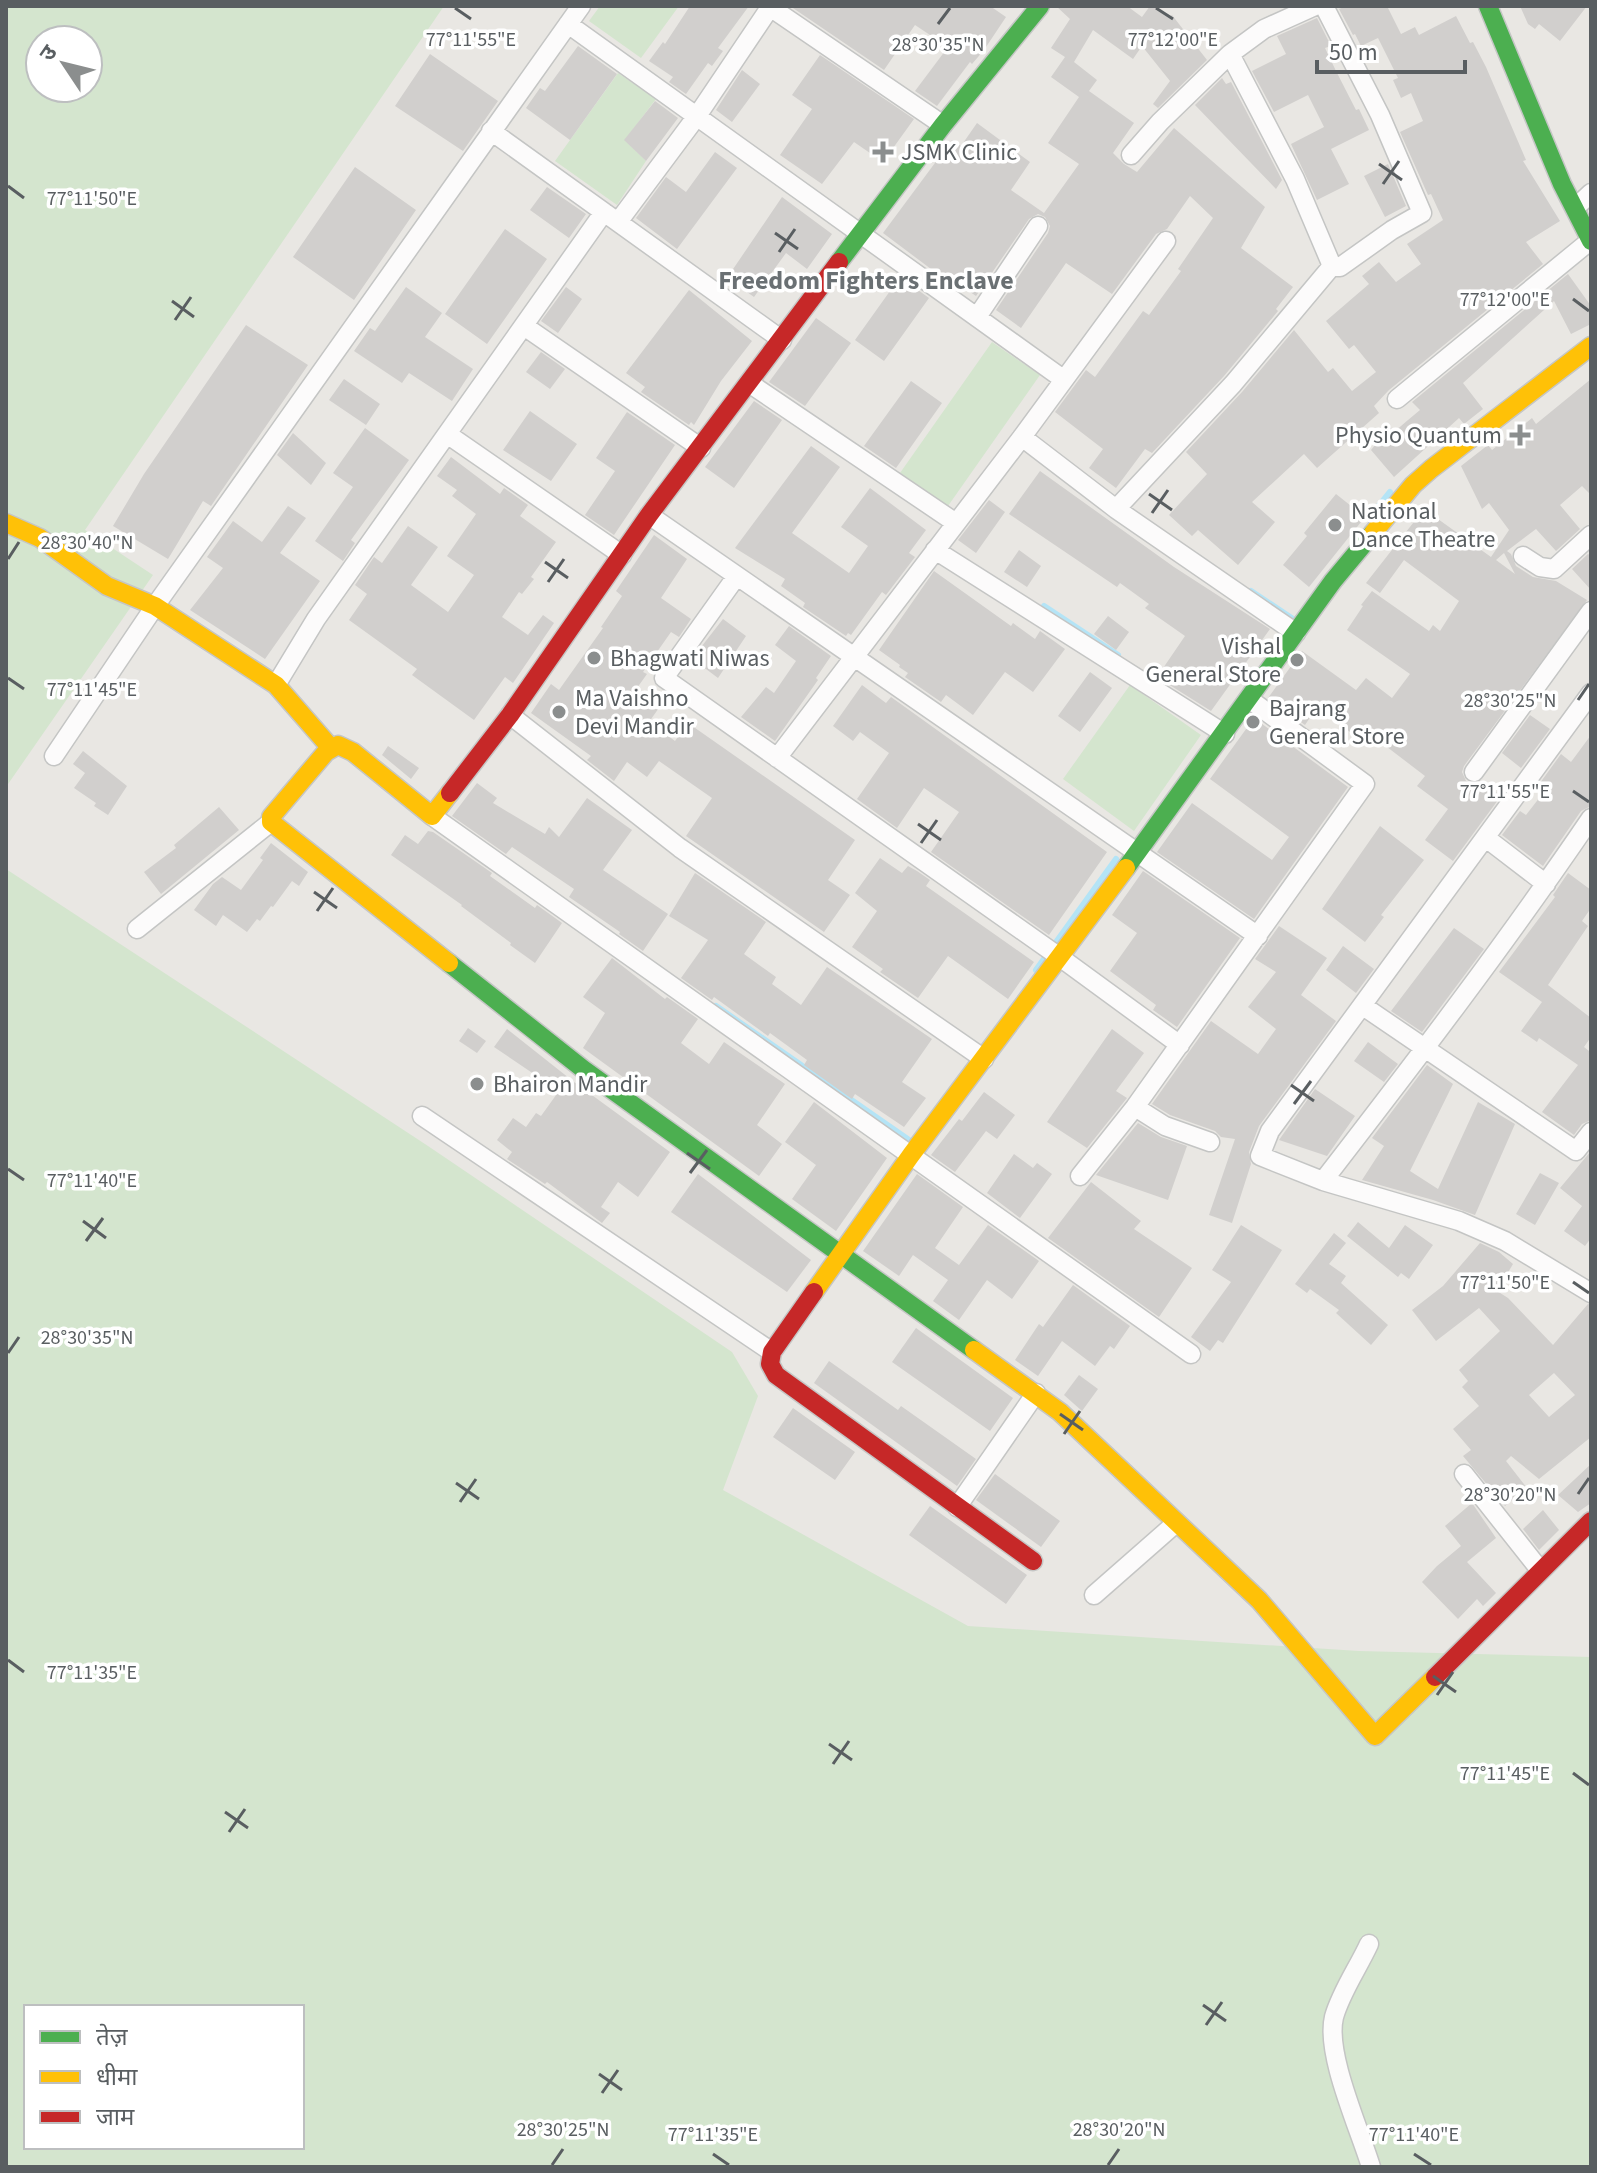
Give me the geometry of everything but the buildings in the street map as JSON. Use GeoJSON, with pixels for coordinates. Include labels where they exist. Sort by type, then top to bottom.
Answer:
{"type":"FeatureCollection","features":[{"type":"Feature","properties":{"kind":"street"},"geometry":{"type":"LineString","coordinates":[[54,756],[155,606],[581,6]]}},
{"type":"Feature","properties":{"kind":"street"},"geometry":{"type":"LineString","coordinates":[[276,685],[316,619],[524,326],[697,116],[770,6],[943,125]]}},
{"type":"Feature","properties":{"kind":"street"},"geometry":{"type":"LineString","coordinates":[[1131,155],[1230,54],[1264,29],[1315,6]]}},
{"type":"Feature","properties":{"kind":"street"},"geometry":{"type":"LineString","coordinates":[[1324,6],[1380,115],[1422,213],[1340,267],[1332,266]]}},
{"type":"Feature","properties":{"kind":"street"},"geometry":{"type":"LineString","coordinates":[[1397,399],[1591,240],[1488,6]]}},
{"type":"Feature","properties":{"kind":"street"},"geometry":{"type":"LineString","coordinates":[[432,816],[510,715],[649,515],[1033,9]]}},
{"type":"Feature","properties":{"kind":"street"},"geometry":{"type":"LineString","coordinates":[[568,24],[1063,379]]}},
{"type":"Feature","properties":{"kind":"street"},"geometry":{"type":"LineString","coordinates":[[1230,54],[1295,179],[1332,266]]}},
{"type":"Feature","properties":{"kind":"street"},"geometry":{"type":"LineString","coordinates":[[491,131],[782,340]]}},
{"type":"Feature","properties":{"kind":"street"},"geometry":{"type":"LineString","coordinates":[[1575,208],[1591,193]]}},
{"type":"Feature","properties":{"kind":"street"},"geometry":{"type":"LineString","coordinates":[[977,317],[1038,226]]}},
{"type":"Feature","properties":{"kind":"street"},"geometry":{"type":"LineString","coordinates":[[777,758],[1022,437],[1166,241]]}},
{"type":"Feature","properties":{"kind":"street"},"geometry":{"type":"LineString","coordinates":[[1116,509],[1233,384],[1332,266]]}},
{"type":"Feature","properties":{"kind":"street"},"geometry":{"type":"LineString","coordinates":[[524,326],[701,448]]}},
{"type":"Feature","properties":{"kind":"street"},"geometry":{"type":"LineString","coordinates":[[1033,1561],[776,1375],[770,1364],[772,1352],[841,1257],[905,1151],[984,1059],[1061,958],[1333,581],[1413,485],[1591,346]]}},
{"type":"Feature","properties":{"kind":"street"},"geometry":{"type":"LineString","coordinates":[[749,383],[956,523]]}},
{"type":"Feature","properties":{"kind":"street"},"geometry":{"type":"LineString","coordinates":[[447,434],[622,555]]}},
{"type":"Feature","properties":{"kind":"street"},"geometry":{"type":"LineString","coordinates":[[1022,437],[1116,509],[1296,633]]}},
{"type":"Feature","properties":{"kind":"street"},"geometry":{"type":"LineString","coordinates":[[649,515],[1258,936]]}},
{"type":"Feature","properties":{"kind":"street"},"geometry":{"type":"LineString","coordinates":[[6,523],[31,533],[117,591],[155,606],[276,685],[330,747]]}},
{"type":"Feature","properties":{"kind":"street"},"geometry":{"type":"LineString","coordinates":[[1523,556],[1540,567],[1554,569],[1591,535]]}},
{"type":"Feature","properties":{"kind":"street"},"geometry":{"type":"LineString","coordinates":[[935,550],[1225,734]]}},
{"type":"Feature","properties":{"kind":"street"},"geometry":{"type":"LineString","coordinates":[[736,577],[664,678],[1180,1045]]}},
{"type":"Feature","properties":{"kind":"street"},"geometry":{"type":"LineString","coordinates":[[1474,772],[1591,611]]}},
{"type":"Feature","properties":{"kind":"street"},"geometry":{"type":"LineString","coordinates":[[1591,693],[1270,1131],[1260,1156],[1323,1181],[1459,1221],[1505,1241],[1591,1293]]}},
{"type":"Feature","properties":{"kind":"street"},"geometry":{"type":"LineString","coordinates":[[1080,1176],[1135,1107],[1365,784],[1365,781],[1249,699]]}},
{"type":"Feature","properties":{"kind":"street"},"geometry":{"type":"LineString","coordinates":[[510,715],[691,856],[984,1059]]}},
{"type":"Feature","properties":{"kind":"street"},"geometry":{"type":"LineString","coordinates":[[137,929],[271,822],[271,817],[330,747],[338,745],[353,752],[432,816],[1191,1354]]}},
{"type":"Feature","properties":{"kind":"street"},"geometry":{"type":"LineString","coordinates":[[1323,1181],[1426,1048],[1591,818]]}},
{"type":"Feature","properties":{"kind":"street"},"geometry":{"type":"LineString","coordinates":[[271,822],[583,1069],[1060,1412],[1259,1600],[1375,1736],[1591,1521]]}},
{"type":"Feature","properties":{"kind":"street"},"geometry":{"type":"LineString","coordinates":[[1486,838],[1546,884]]}},
{"type":"Feature","properties":{"kind":"street"},"geometry":{"type":"LineString","coordinates":[[1363,1006],[1576,1151],[1591,1132]]}},
{"type":"Feature","properties":{"kind":"street"},"geometry":{"type":"LineString","coordinates":[[1135,1107],[1165,1126],[1210,1142]]}},
{"type":"Feature","properties":{"kind":"street"},"geometry":{"type":"LineString","coordinates":[[422,1116],[772,1352]]}},
{"type":"Feature","properties":{"kind":"street"},"geometry":{"type":"LineString","coordinates":[[957,1507],[1036,1393]]}},
{"type":"Feature","properties":{"kind":"street"},"geometry":{"type":"LineString","coordinates":[[1464,1474],[1540,1570]]}},
{"type":"Feature","properties":{"kind":"street"},"geometry":{"type":"LineString","coordinates":[[1094,1595],[1176,1523]]}},
{"type":"Feature","properties":{"kind":"street"},"geometry":{"type":"LineString","coordinates":[[1369,1944],[1334,2018],[1333,2039],[1340,2075],[1371,2167]]}},
{"type":"Feature","properties":{"kind":"green space"},"geometry":{"type":"Polygon","coordinates":[[[6,6],[444,6],[85,530],[153,575],[6,787],[6,6]]]}},
{"type":"Feature","properties":{"kind":"green space"},"geometry":{"type":"Polygon","coordinates":[[[600,6],[679,6],[641,58],[589,21],[600,6]]]}},
{"type":"Feature","properties":{"kind":"green space"},"geometry":{"type":"Polygon","coordinates":[[[618,73],[656,99],[625,140],[646,161],[617,205],[555,161],[618,73]]]}},
{"type":"Feature","properties":{"kind":"green space"},"geometry":{"type":"Polygon","coordinates":[[[992,342],[1040,375],[948,506],[900,473],[992,342]]]}},
{"type":"Feature","properties":{"kind":"green space"},"geometry":{"type":"Polygon","coordinates":[[[1130,685],[1201,735],[1134,831],[1063,779],[1130,685]]]}},
{"type":"Feature","properties":{"kind":"green space"},"geometry":{"type":"Polygon","coordinates":[[[6,869],[428,1146],[732,1352],[758,1396],[723,1490],[968,1626],[1359,1651],[1591,1657],[1591,2167],[6,2167],[6,869]]]}},
{"type":"Feature","properties":{"kind":"waterway"},"geometry":{"type":"LineString","coordinates":[[1373,513],[1390,492]]}},
{"type":"Feature","properties":{"kind":"waterway"},"geometry":{"type":"LineString","coordinates":[[1251,591],[1293,619]]}},
{"type":"Feature","properties":{"kind":"waterway"},"geometry":{"type":"LineString","coordinates":[[1044,606],[1118,655]]}},
{"type":"Feature","properties":{"kind":"waterway"},"geometry":{"type":"LineString","coordinates":[[1036,970],[1116,859]]}},
{"type":"Feature","properties":{"kind":"waterway"},"geometry":{"type":"LineString","coordinates":[[716,1006],[909,1140]]}},
{"type":"Feature","properties":{"kind":"traffic: fast"},"geometry":{"type":"LineString","coordinates":[[839,262],[943,125],[1040,6]]}},
{"type":"Feature","properties":{"kind":"traffic: fast"},"geometry":{"type":"LineString","coordinates":[[1488,6],[1562,184],[1591,241]]}},
{"type":"Feature","properties":{"kind":"traffic: fast"},"geometry":{"type":"LineString","coordinates":[[1126,868],[1333,581],[1373,533]]}},
{"type":"Feature","properties":{"kind":"traffic: fast"},"geometry":{"type":"LineString","coordinates":[[449,963],[583,1069],[974,1350]]}},
{"type":"Feature","properties":{"kind":"traffic: slow"},"geometry":{"type":"LineString","coordinates":[[1373,533],[1413,485],[1431,469],[1591,346]]}},
{"type":"Feature","properties":{"kind":"traffic: slow"},"geometry":{"type":"LineString","coordinates":[[6,523],[40,538],[107,586],[155,606],[276,685],[330,747]]}},
{"type":"Feature","properties":{"kind":"traffic: slow"},"geometry":{"type":"LineString","coordinates":[[449,963],[271,822],[271,817],[326,752],[338,745],[353,752],[432,816],[450,793]]}},
{"type":"Feature","properties":{"kind":"traffic: slow"},"geometry":{"type":"LineString","coordinates":[[814,1292],[911,1155],[1126,868]]}},
{"type":"Feature","properties":{"kind":"traffic: slow"},"geometry":{"type":"LineString","coordinates":[[974,1350],[1060,1412],[1259,1600],[1375,1736],[1435,1677]]}},
{"type":"Feature","properties":{"kind":"traffic: jam"},"geometry":{"type":"LineString","coordinates":[[450,793],[510,715],[649,515],[839,262]]}},
{"type":"Feature","properties":{"kind":"traffic: jam"},"geometry":{"type":"LineString","coordinates":[[814,1292],[772,1352],[770,1364],[776,1375],[1033,1561]]}},
{"type":"Feature","properties":{"kind":"traffic: jam"},"geometry":{"type":"LineString","coordinates":[[1435,1677],[1591,1521]]}},
{"type":"Feature","properties":{"kind":"place","name":"JSMK Clinic"},"geometry":{"type":"Point","coordinates":[883,152]}},
{"type":"Feature","properties":{"kind":"place","name":"Physio Quantum"},"geometry":{"type":"Point","coordinates":[1520,435]}},
{"type":"Feature","properties":{"kind":"place","name":"National Dance Theatre"},"geometry":{"type":"Point","coordinates":[1335,525]}},
{"type":"Feature","properties":{"kind":"place","name":"Bhagwati Niwas"},"geometry":{"type":"Point","coordinates":[594,658]}},
{"type":"Feature","properties":{"kind":"place","name":"Vishal General Store"},"geometry":{"type":"Point","coordinates":[1297,660]}},
{"type":"Feature","properties":{"kind":"place","name":"Ma Vaishno Devi Mandir"},"geometry":{"type":"Point","coordinates":[559,712]}},
{"type":"Feature","properties":{"kind":"place","name":"Bajrang General Store"},"geometry":{"type":"Point","coordinates":[1253,722]}},
{"type":"Feature","properties":{"kind":"place","name":"Bhairon Mandir"},"geometry":{"type":"Point","coordinates":[477,1084]}},
{"type":"Feature","properties":{"kind":"district","name":"Freedom Fighters Enclave"},"geometry":{"type":"Point","coordinates":[866,280]}}]}
